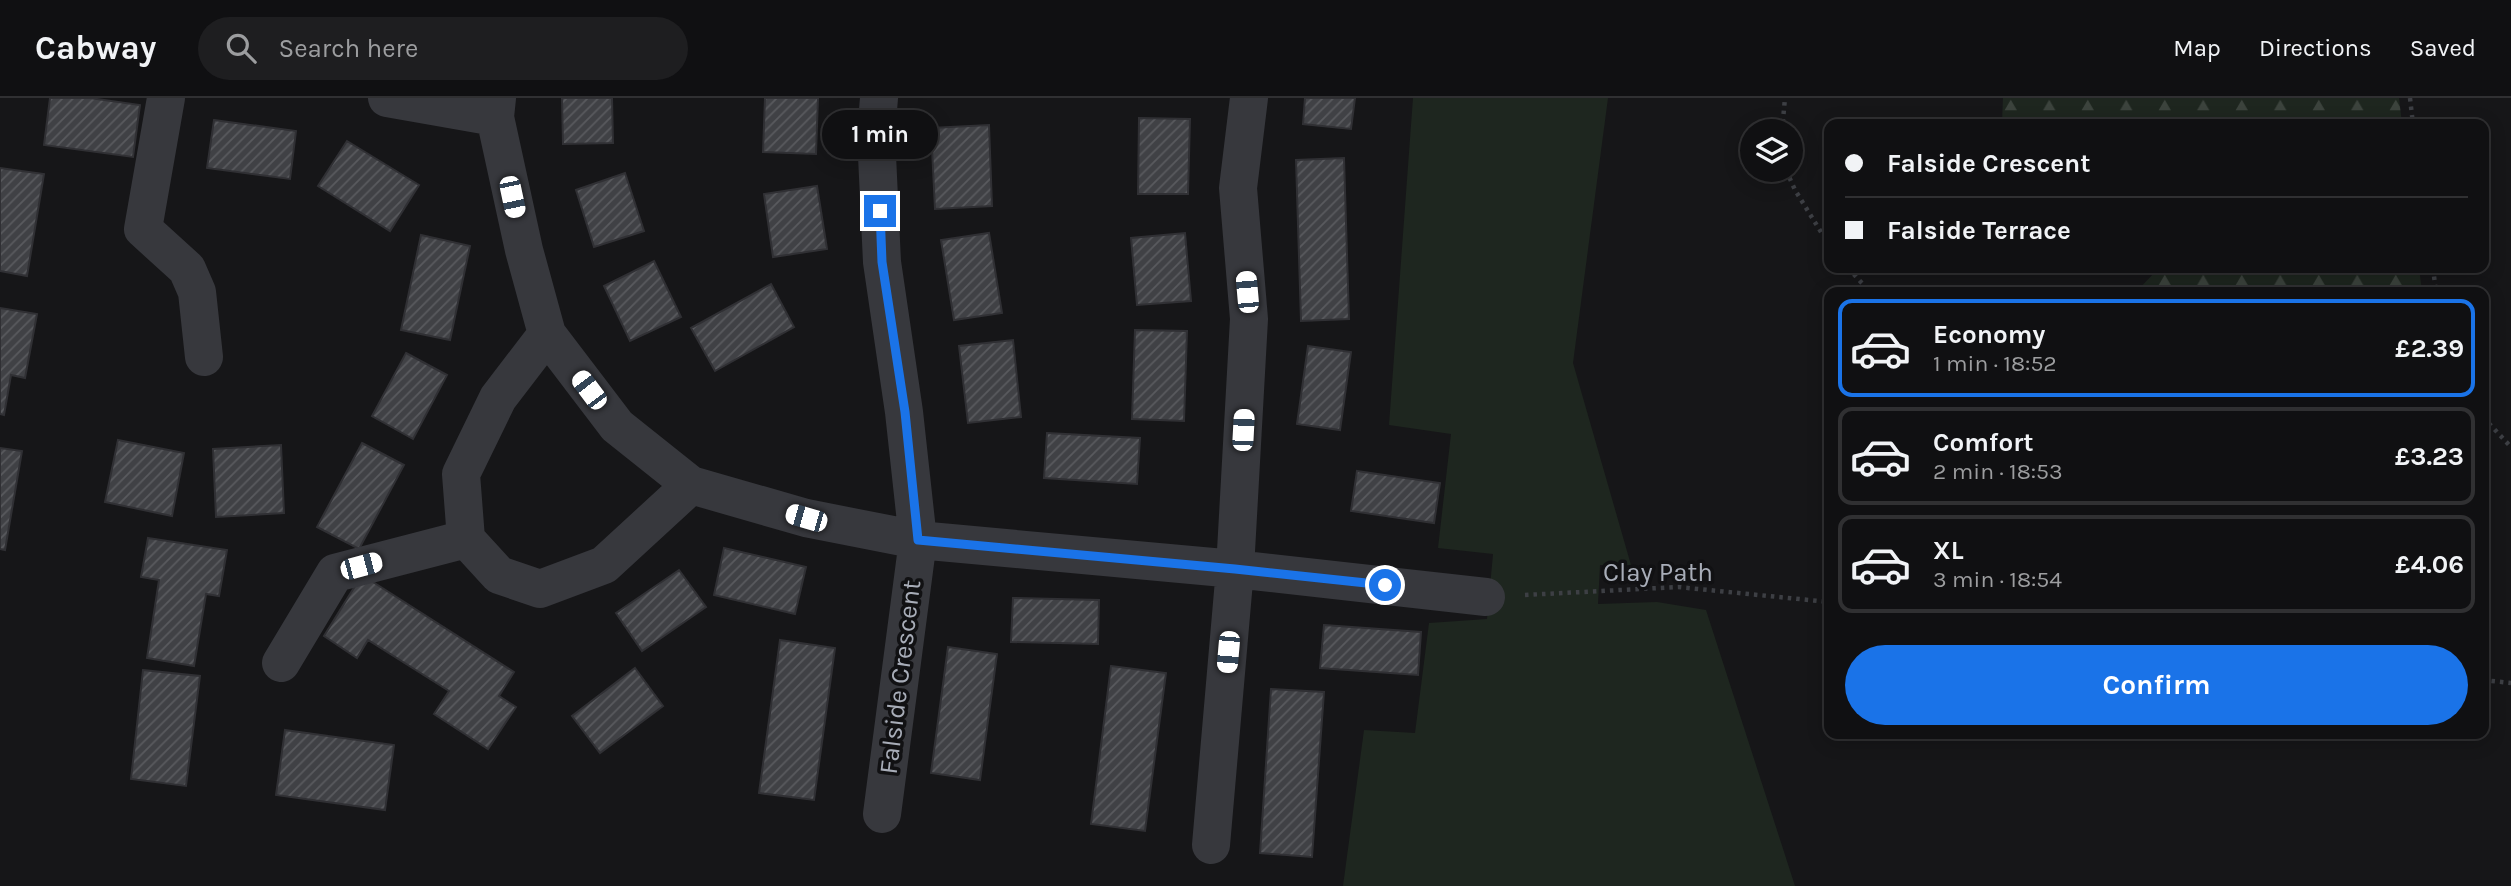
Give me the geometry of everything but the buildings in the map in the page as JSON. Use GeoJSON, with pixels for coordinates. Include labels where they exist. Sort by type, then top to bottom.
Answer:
{"type":"FeatureCollection","features":[{"type":"Feature","properties":{"kind":"street"},"geometry":{"type":"LineString","coordinates":[[166,98],[143,229],[187,269],[197,292],[204,357]]}},
{"type":"Feature","properties":{"kind":"street"},"geometry":{"type":"LineString","coordinates":[[387,98],[496,107],[523,250],[547,334],[617,426],[691,485],[806,518],[918,540],[1235,569],[1486,597]]}},
{"type":"Feature","properties":{"kind":"street","name":"Falside Crescent"},"geometry":{"type":"LineString","coordinates":[[879,98],[876,134],[882,262],[905,412],[918,540],[882,814]]}},
{"type":"Feature","properties":{"kind":"street"},"geometry":{"type":"LineString","coordinates":[[1211,845],[1235,569],[1250,319],[1238,188],[1249,98]]}},
{"type":"Feature","properties":{"kind":"street"},"geometry":{"type":"LineString","coordinates":[[547,334],[498,398],[461,474],[466,539],[499,575],[540,589],[604,565],[691,485]]}},
{"type":"Feature","properties":{"kind":"street"},"geometry":{"type":"LineString","coordinates":[[281,663],[335,573],[466,539]]}},
{"type":"Feature","properties":{"kind":"path"},"geometry":{"type":"LineString","coordinates":[[1783,119],[1785,98]]}},
{"type":"Feature","properties":{"kind":"path"},"geometry":{"type":"LineString","coordinates":[[2410,98],[2412,119]]}},
{"type":"Feature","properties":{"kind":"path"},"geometry":{"type":"LineString","coordinates":[[1791,182],[1824,237]]}},
{"type":"Feature","properties":{"kind":"path"},"geometry":{"type":"LineString","coordinates":[[1853,273],[1865,287]]}},
{"type":"Feature","properties":{"kind":"path"},"geometry":{"type":"LineString","coordinates":[[2489,423],[2511,447]]}},
{"type":"Feature","properties":{"kind":"path","name":"Clay Path"},"geometry":{"type":"LineString","coordinates":[[1486,597],[1678,587],[1824,602]]}},
{"type":"Feature","properties":{"kind":"path"},"geometry":{"type":"LineString","coordinates":[[2489,681],[2511,683]]}},
{"type":"Feature","properties":{"kind":"green space"},"geometry":{"type":"Polygon","coordinates":[[[1413,98],[1608,98],[1573,363],[1631,565],[1600,565],[1598,604],[1657,602],[1706,610],[1795,886],[1343,886],[1364,730],[1415,733],[1429,623],[1487,619],[1493,554],[1438,548],[1451,434],[1389,425],[1413,98]]]}},
{"type":"Feature","properties":{"kind":"green space"},"geometry":{"type":"Polygon","coordinates":[[[2003,98],[2399,98],[2401,119],[2002,119],[2003,98]]]}},
{"type":"Feature","properties":{"kind":"green space"},"geometry":{"type":"Polygon","coordinates":[[[2154,273],[2420,273],[2421,287],[2141,287],[2154,273]]]}},
{"type":"Feature","properties":{"kind":"route"},"geometry":{"type":"LineString","coordinates":[[880,211],[882,262],[905,412],[918,540],[1385,585]]}}]}
